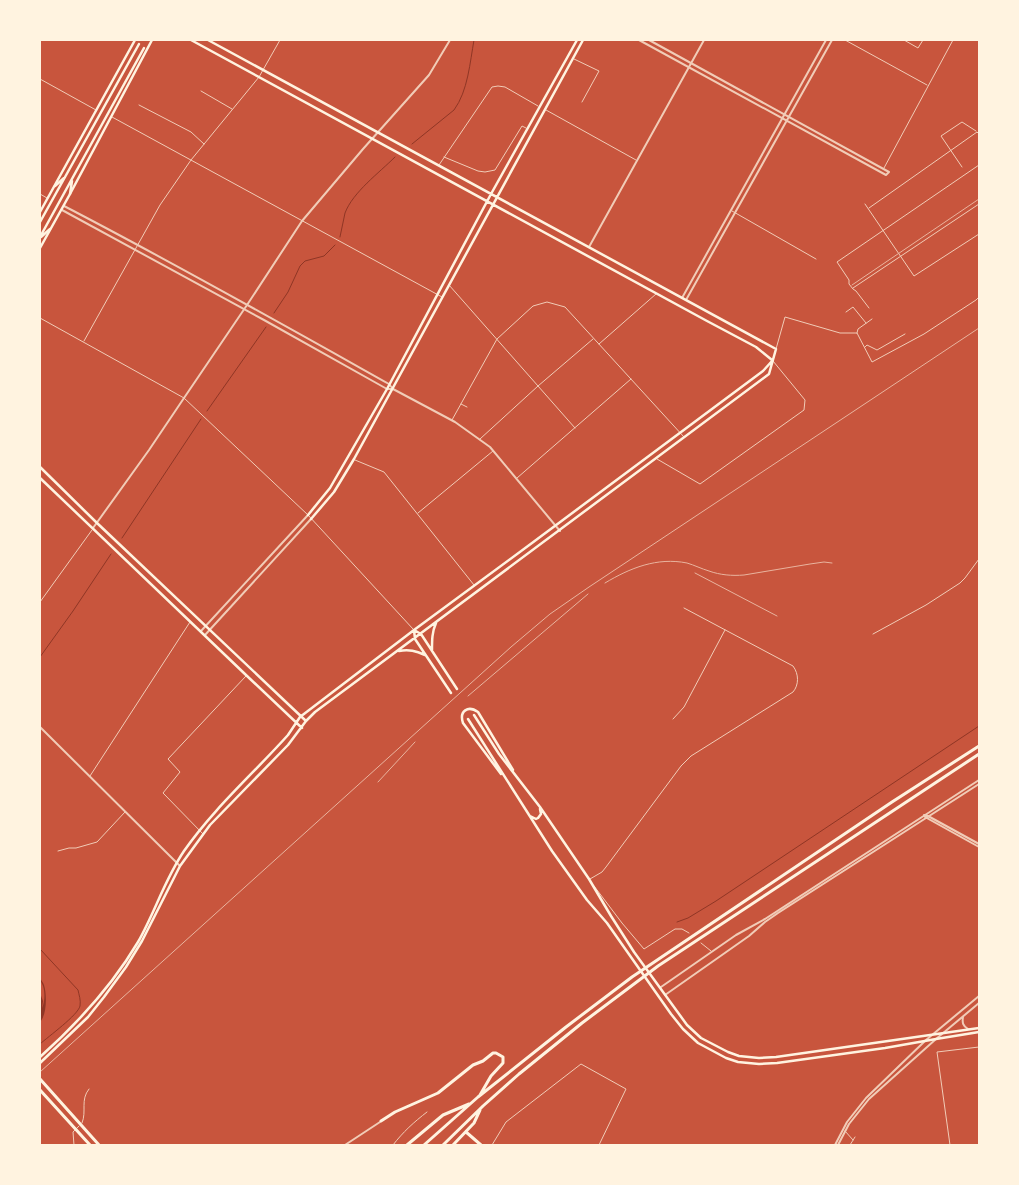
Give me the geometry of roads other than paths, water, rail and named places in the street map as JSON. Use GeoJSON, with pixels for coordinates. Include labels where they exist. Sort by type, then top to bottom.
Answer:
{"type":"FeatureCollection","features":[{"type":"Feature","properties":{"kind":"highway"},"geometry":{"type":"LineString","coordinates":[[424,1145],[478,1097],[632,977],[979,746]]}},
{"type":"Feature","properties":{"kind":"highway"},"geometry":{"type":"LineString","coordinates":[[443,1145],[482,1106],[518,1074],[658,966],[979,754]]}},
{"type":"Feature","properties":{"kind":"highway"},"geometry":{"type":"LineString","coordinates":[[381,1121],[395,1112],[438,1093],[473,1065],[496,1053],[503,1057],[503,1063],[491,1076],[478,1097]]}},
{"type":"Feature","properties":{"kind":"highway"},"geometry":{"type":"LineString","coordinates":[[40,1079],[99,1144]]}},
{"type":"Feature","properties":{"kind":"highway"},"geometry":{"type":"LineString","coordinates":[[40,1090],[78,1130],[89,1145]]}},
{"type":"Feature","properties":{"kind":"highway"},"geometry":{"type":"LineString","coordinates":[[407,1145],[443,1115],[458,1107],[472,1103]]}},
{"type":"Feature","properties":{"kind":"highway"},"geometry":{"type":"LineString","coordinates":[[453,1145],[474,1123],[482,1106]]}},
{"type":"Feature","properties":{"kind":"highway"},"geometry":{"type":"LineString","coordinates":[[466,1132],[481,1145]]}},
{"type":"Feature","properties":{"kind":"main road"},"geometry":{"type":"LineString","coordinates":[[40,212],[135,40]]}},
{"type":"Feature","properties":{"kind":"main road"},"geometry":{"type":"LineString","coordinates":[[148,40],[150,45]]}},
{"type":"Feature","properties":{"kind":"main road"},"geometry":{"type":"LineString","coordinates":[[40,248],[152,40]]}},
{"type":"Feature","properties":{"kind":"main road"},"geometry":{"type":"LineString","coordinates":[[191,40],[756,347],[773,360]]}},
{"type":"Feature","properties":{"kind":"main road"},"geometry":{"type":"LineString","coordinates":[[40,1062],[88,1017],[126,967],[142,941],[180,866],[210,825],[288,745],[315,712],[769,374],[776,349],[208,40]]}},
{"type":"Feature","properties":{"kind":"main road"},"geometry":{"type":"LineString","coordinates":[[308,515],[330,488],[387,389],[487,201],[577,40]]}},
{"type":"Feature","properties":{"kind":"main road"},"geometry":{"type":"LineString","coordinates":[[312,519],[334,492],[354,459],[583,40]]}},
{"type":"Feature","properties":{"kind":"main road"},"geometry":{"type":"LineString","coordinates":[[40,222],[139,44]]}},
{"type":"Feature","properties":{"kind":"main road"},"geometry":{"type":"LineString","coordinates":[[40,237],[144,48]]}},
{"type":"Feature","properties":{"kind":"main road"},"geometry":{"type":"LineString","coordinates":[[54,186],[67,175]]}},
{"type":"Feature","properties":{"kind":"main road"},"geometry":{"type":"LineString","coordinates":[[70,194],[72,178]]}},
{"type":"Feature","properties":{"kind":"main road"},"geometry":{"type":"LineString","coordinates":[[40,237],[50,229]]}},
{"type":"Feature","properties":{"kind":"main road"},"geometry":{"type":"LineString","coordinates":[[40,1057],[85,1014],[122,965],[138,941],[177,863],[200,831],[282,742],[300,717],[414,630],[681,433],[763,370],[773,360]]}},
{"type":"Feature","properties":{"kind":"main road"},"geometry":{"type":"LineString","coordinates":[[40,467],[306,721]]}},
{"type":"Feature","properties":{"kind":"main road"},"geometry":{"type":"LineString","coordinates":[[40,478],[302,728]]}},
{"type":"Feature","properties":{"kind":"main road"},"geometry":{"type":"LineString","coordinates":[[432,651],[434,629],[437,622]]}},
{"type":"Feature","properties":{"kind":"main road"},"geometry":{"type":"LineString","coordinates":[[414,630],[421,634],[457,689]]}},
{"type":"Feature","properties":{"kind":"main road"},"geometry":{"type":"LineString","coordinates":[[414,630],[415,639],[451,693]]}},
{"type":"Feature","properties":{"kind":"main road"},"geometry":{"type":"LineString","coordinates":[[398,651],[407,650],[426,656]]}},
{"type":"Feature","properties":{"kind":"main road"},"geometry":{"type":"LineString","coordinates":[[509,784],[462,723],[462,715],[465,710],[471,708],[478,712],[517,778]]}},
{"type":"Feature","properties":{"kind":"main road"},"geometry":{"type":"LineString","coordinates":[[474,715],[499,754],[540,807],[590,879],[634,952],[688,1025],[702,1038],[728,1052],[740,1056],[759,1058],[979,1028]]}},
{"type":"Feature","properties":{"kind":"main road"},"geometry":{"type":"LineString","coordinates":[[468,719],[552,852],[587,900],[608,923],[670,1014],[694,1041],[726,1058],[738,1062],[759,1064],[885,1048],[979,1032]]}},
{"type":"Feature","properties":{"kind":"main road"},"geometry":{"type":"LineString","coordinates":[[529,815],[533,818],[538,818],[541,814],[540,807]]}},
{"type":"Feature","properties":{"kind":"street"},"geometry":{"type":"LineString","coordinates":[[84,342],[160,205],[191,160],[259,77],[280,40]]}},
{"type":"Feature","properties":{"kind":"street"},"geometry":{"type":"LineString","coordinates":[[40,602],[184,398],[302,221],[429,75],[450,40]]}},
{"type":"Feature","properties":{"kind":"street"},"geometry":{"type":"LineString","coordinates":[[639,40],[886,175],[889,172],[649,40]]}},
{"type":"Feature","properties":{"kind":"street"},"geometry":{"type":"LineString","coordinates":[[589,247],[704,40]]}},
{"type":"Feature","properties":{"kind":"street"},"geometry":{"type":"LineString","coordinates":[[682,298],[826,40]]}},
{"type":"Feature","properties":{"kind":"street"},"geometry":{"type":"LineString","coordinates":[[686,300],[832,40]]}},
{"type":"Feature","properties":{"kind":"street"},"geometry":{"type":"LineString","coordinates":[[845,40],[928,85]]}},
{"type":"Feature","properties":{"kind":"street"},"geometry":{"type":"LineString","coordinates":[[904,40],[918,48],[923,40]]}},
{"type":"Feature","properties":{"kind":"street"},"geometry":{"type":"LineString","coordinates":[[884,169],[953,40]]}},
{"type":"Feature","properties":{"kind":"street"},"geometry":{"type":"LineString","coordinates":[[573,58],[599,72],[582,102]]}},
{"type":"Feature","properties":{"kind":"street"},"geometry":{"type":"LineString","coordinates":[[40,79],[97,110]]}},
{"type":"Feature","properties":{"kind":"street"},"geometry":{"type":"LineString","coordinates":[[439,165],[492,87],[506,87],[540,107]]}},
{"type":"Feature","properties":{"kind":"street"},"geometry":{"type":"LineString","coordinates":[[201,91],[232,110]]}},
{"type":"Feature","properties":{"kind":"street"},"geometry":{"type":"LineString","coordinates":[[139,105],[191,132],[204,144]]}},
{"type":"Feature","properties":{"kind":"street"},"geometry":{"type":"LineString","coordinates":[[545,109],[637,161]]}},
{"type":"Feature","properties":{"kind":"street"},"geometry":{"type":"LineString","coordinates":[[112,117],[442,297]]}},
{"type":"Feature","properties":{"kind":"street"},"geometry":{"type":"LineString","coordinates":[[868,209],[950,150],[978,133],[962,122],[941,136],[950,150],[962,167]]}},
{"type":"Feature","properties":{"kind":"street"},"geometry":{"type":"LineString","coordinates":[[444,157],[478,171],[495,170],[522,126],[527,129]]}},
{"type":"Feature","properties":{"kind":"street"},"geometry":{"type":"LineString","coordinates":[[869,308],[849,284],[849,280],[837,262],[979,165]]}},
{"type":"Feature","properties":{"kind":"street"},"geometry":{"type":"LineString","coordinates":[[40,194],[47,198]]}},
{"type":"Feature","properties":{"kind":"street"},"geometry":{"type":"LineString","coordinates":[[40,200],[45,203]]}},
{"type":"Feature","properties":{"kind":"street"},"geometry":{"type":"LineString","coordinates":[[865,204],[914,276],[979,234]]}},
{"type":"Feature","properties":{"kind":"street"},"geometry":{"type":"LineString","coordinates":[[853,289],[979,204]]}},
{"type":"Feature","properties":{"kind":"street"},"geometry":{"type":"LineString","coordinates":[[63,208],[138,245],[451,420],[490,447],[560,531]]}},
{"type":"Feature","properties":{"kind":"street"},"geometry":{"type":"LineString","coordinates":[[63,208],[135,250],[387,389],[393,389]]}},
{"type":"Feature","properties":{"kind":"street"},"geometry":{"type":"LineString","coordinates":[[731,211],[816,259]]}},
{"type":"Feature","properties":{"kind":"street"},"geometry":{"type":"LineString","coordinates":[[449,285],[575,428]]}},
{"type":"Feature","properties":{"kind":"street"},"geometry":{"type":"LineString","coordinates":[[599,344],[656,294]]}},
{"type":"Feature","properties":{"kind":"street"},"geometry":{"type":"LineString","coordinates":[[856,333],[872,362],[924,334],[979,297]]}},
{"type":"Feature","properties":{"kind":"street"},"geometry":{"type":"LineString","coordinates":[[451,420],[497,339],[532,306],[547,302],[565,307],[684,438]]}},
{"type":"Feature","properties":{"kind":"street"},"geometry":{"type":"LineString","coordinates":[[846,312],[853,307],[866,324]]}},
{"type":"Feature","properties":{"kind":"street"},"geometry":{"type":"LineString","coordinates":[[776,349],[785,317],[840,333],[856,333]]}},
{"type":"Feature","properties":{"kind":"street"},"geometry":{"type":"LineString","coordinates":[[40,318],[184,398],[312,519],[414,630]]}},
{"type":"Feature","properties":{"kind":"street"},"geometry":{"type":"LineString","coordinates":[[856,333],[858,329],[872,319]]}},
{"type":"Feature","properties":{"kind":"street"},"geometry":{"type":"LineString","coordinates":[[864,347],[867,345],[877,350],[904,334]]}},
{"type":"Feature","properties":{"kind":"street"},"geometry":{"type":"LineString","coordinates":[[480,440],[538,386],[594,338]]}},
{"type":"Feature","properties":{"kind":"street"},"geometry":{"type":"LineString","coordinates":[[656,459],[700,484],[804,410],[805,400],[773,360]]}},
{"type":"Feature","properties":{"kind":"street"},"geometry":{"type":"LineString","coordinates":[[516,479],[631,379]]}},
{"type":"Feature","properties":{"kind":"street"},"geometry":{"type":"LineString","coordinates":[[460,404],[467,407]]}},
{"type":"Feature","properties":{"kind":"street"},"geometry":{"type":"LineString","coordinates":[[417,513],[493,451]]}},
{"type":"Feature","properties":{"kind":"street"},"geometry":{"type":"LineString","coordinates":[[354,459],[384,472],[474,586]]}},
{"type":"Feature","properties":{"kind":"street"},"geometry":{"type":"LineString","coordinates":[[201,632],[308,515]]}},
{"type":"Feature","properties":{"kind":"street"},"geometry":{"type":"LineString","coordinates":[[205,635],[312,519]]}},
{"type":"Feature","properties":{"kind":"street"},"geometry":{"type":"LineString","coordinates":[[873,634],[926,605],[960,583],[966,578],[979,559]]}},
{"type":"Feature","properties":{"kind":"street"},"geometry":{"type":"LineString","coordinates":[[684,608],[793,666],[798,676],[796,689],[793,692],[691,756],[681,766],[602,872],[590,879],[622,924],[644,949],[675,929],[682,929],[688,933]]}},
{"type":"Feature","properties":{"kind":"street"},"geometry":{"type":"LineString","coordinates":[[90,776],[190,621]]}},
{"type":"Feature","properties":{"kind":"street"},"geometry":{"type":"LineString","coordinates":[[673,719],[684,707],[725,630]]}},
{"type":"Feature","properties":{"kind":"street"},"geometry":{"type":"LineString","coordinates":[[203,834],[163,793],[180,772],[168,759],[246,676]]}},
{"type":"Feature","properties":{"kind":"street"},"geometry":{"type":"LineString","coordinates":[[40,727],[180,866]]}},
{"type":"Feature","properties":{"kind":"street"},"geometry":{"type":"LineString","coordinates":[[665,995],[749,936],[772,917],[979,780]]}},
{"type":"Feature","properties":{"kind":"street"},"geometry":{"type":"LineString","coordinates":[[660,988],[736,935],[979,784]]}},
{"type":"Feature","properties":{"kind":"street"},"geometry":{"type":"LineString","coordinates":[[58,851],[97,842],[125,812]]}},
{"type":"Feature","properties":{"kind":"street"},"geometry":{"type":"LineString","coordinates":[[926,816],[979,846]]}},
{"type":"Feature","properties":{"kind":"street"},"geometry":{"type":"LineString","coordinates":[[701,943],[712,952]]}},
{"type":"Feature","properties":{"kind":"street"},"geometry":{"type":"LineString","coordinates":[[836,1145],[847,1122],[862,1102],[926,1040],[979,996]]}},
{"type":"Feature","properties":{"kind":"street"},"geometry":{"type":"LineString","coordinates":[[836,1145],[856,1114],[868,1100],[942,1033],[979,1003]]}},
{"type":"Feature","properties":{"kind":"street"},"geometry":{"type":"LineString","coordinates":[[964,1016],[963,1024],[968,1029]]}},
{"type":"Feature","properties":{"kind":"street"},"geometry":{"type":"LineString","coordinates":[[950,1145],[937,1052],[979,1046]]}},
{"type":"Feature","properties":{"kind":"street"},"geometry":{"type":"LineString","coordinates":[[492,1145],[506,1122],[581,1064],[626,1089],[599,1145]]}},
{"type":"Feature","properties":{"kind":"street"},"geometry":{"type":"LineString","coordinates":[[74,1144],[73,1132],[83,1122],[84,1095],[89,1089]]}},
{"type":"Feature","properties":{"kind":"street"},"geometry":{"type":"LineString","coordinates":[[393,1145],[426,1112]]}},
{"type":"Feature","properties":{"kind":"street"},"geometry":{"type":"LineString","coordinates":[[345,1145],[381,1121]]}},
{"type":"Feature","properties":{"kind":"street"},"geometry":{"type":"LineString","coordinates":[[845,1131],[852,1140]]}},
{"type":"Feature","properties":{"kind":"street"},"geometry":{"type":"LineString","coordinates":[[850,1145],[855,1136]]}},
{"type":"Feature","properties":{"kind":"waterway"},"geometry":{"type":"LineString","coordinates":[[412,144],[454,110],[459,102],[468,76],[474,40]]}},
{"type":"Feature","properties":{"kind":"waterway"},"geometry":{"type":"LineString","coordinates":[[340,237],[345,213],[349,205],[367,183],[395,157]]}},
{"type":"Feature","properties":{"kind":"waterway"},"geometry":{"type":"LineString","coordinates":[[274,313],[288,292],[300,266],[305,261],[324,256],[335,245]]}},
{"type":"Feature","properties":{"kind":"waterway"},"geometry":{"type":"LineString","coordinates":[[207,411],[266,327]]}},
{"type":"Feature","properties":{"kind":"waterway"},"geometry":{"type":"LineString","coordinates":[[122,538],[201,419]]}},
{"type":"Feature","properties":{"kind":"waterway"},"geometry":{"type":"LineString","coordinates":[[40,657],[111,554]]}},
{"type":"Feature","properties":{"kind":"waterway"},"geometry":{"type":"LineString","coordinates":[[677,922],[688,918],[716,901],[979,726]]}},
{"type":"Feature","properties":{"kind":"waterway"},"geometry":{"type":"LineString","coordinates":[[40,949],[78,990],[80,1002],[80,1006],[74,1015],[40,1044]]}},
{"type":"Feature","properties":{"kind":"railway"},"geometry":{"type":"LineString","coordinates":[[852,285],[979,199]]}},
{"type":"Feature","properties":{"kind":"railway"},"geometry":{"type":"LineString","coordinates":[[40,1072],[511,647],[550,614],[979,328]]}},
{"type":"Feature","properties":{"kind":"railway"},"geometry":{"type":"LineString","coordinates":[[605,583],[634,568],[665,561],[687,563],[713,572],[735,575],[824,562],[832,563]]}},
{"type":"Feature","properties":{"kind":"railway"},"geometry":{"type":"LineString","coordinates":[[695,573],[777,616]]}},
{"type":"Feature","properties":{"kind":"railway"},"geometry":{"type":"LineString","coordinates":[[468,696],[588,594]]}},
{"type":"Feature","properties":{"kind":"railway"},"geometry":{"type":"LineString","coordinates":[[378,782],[415,742]]}}]}
